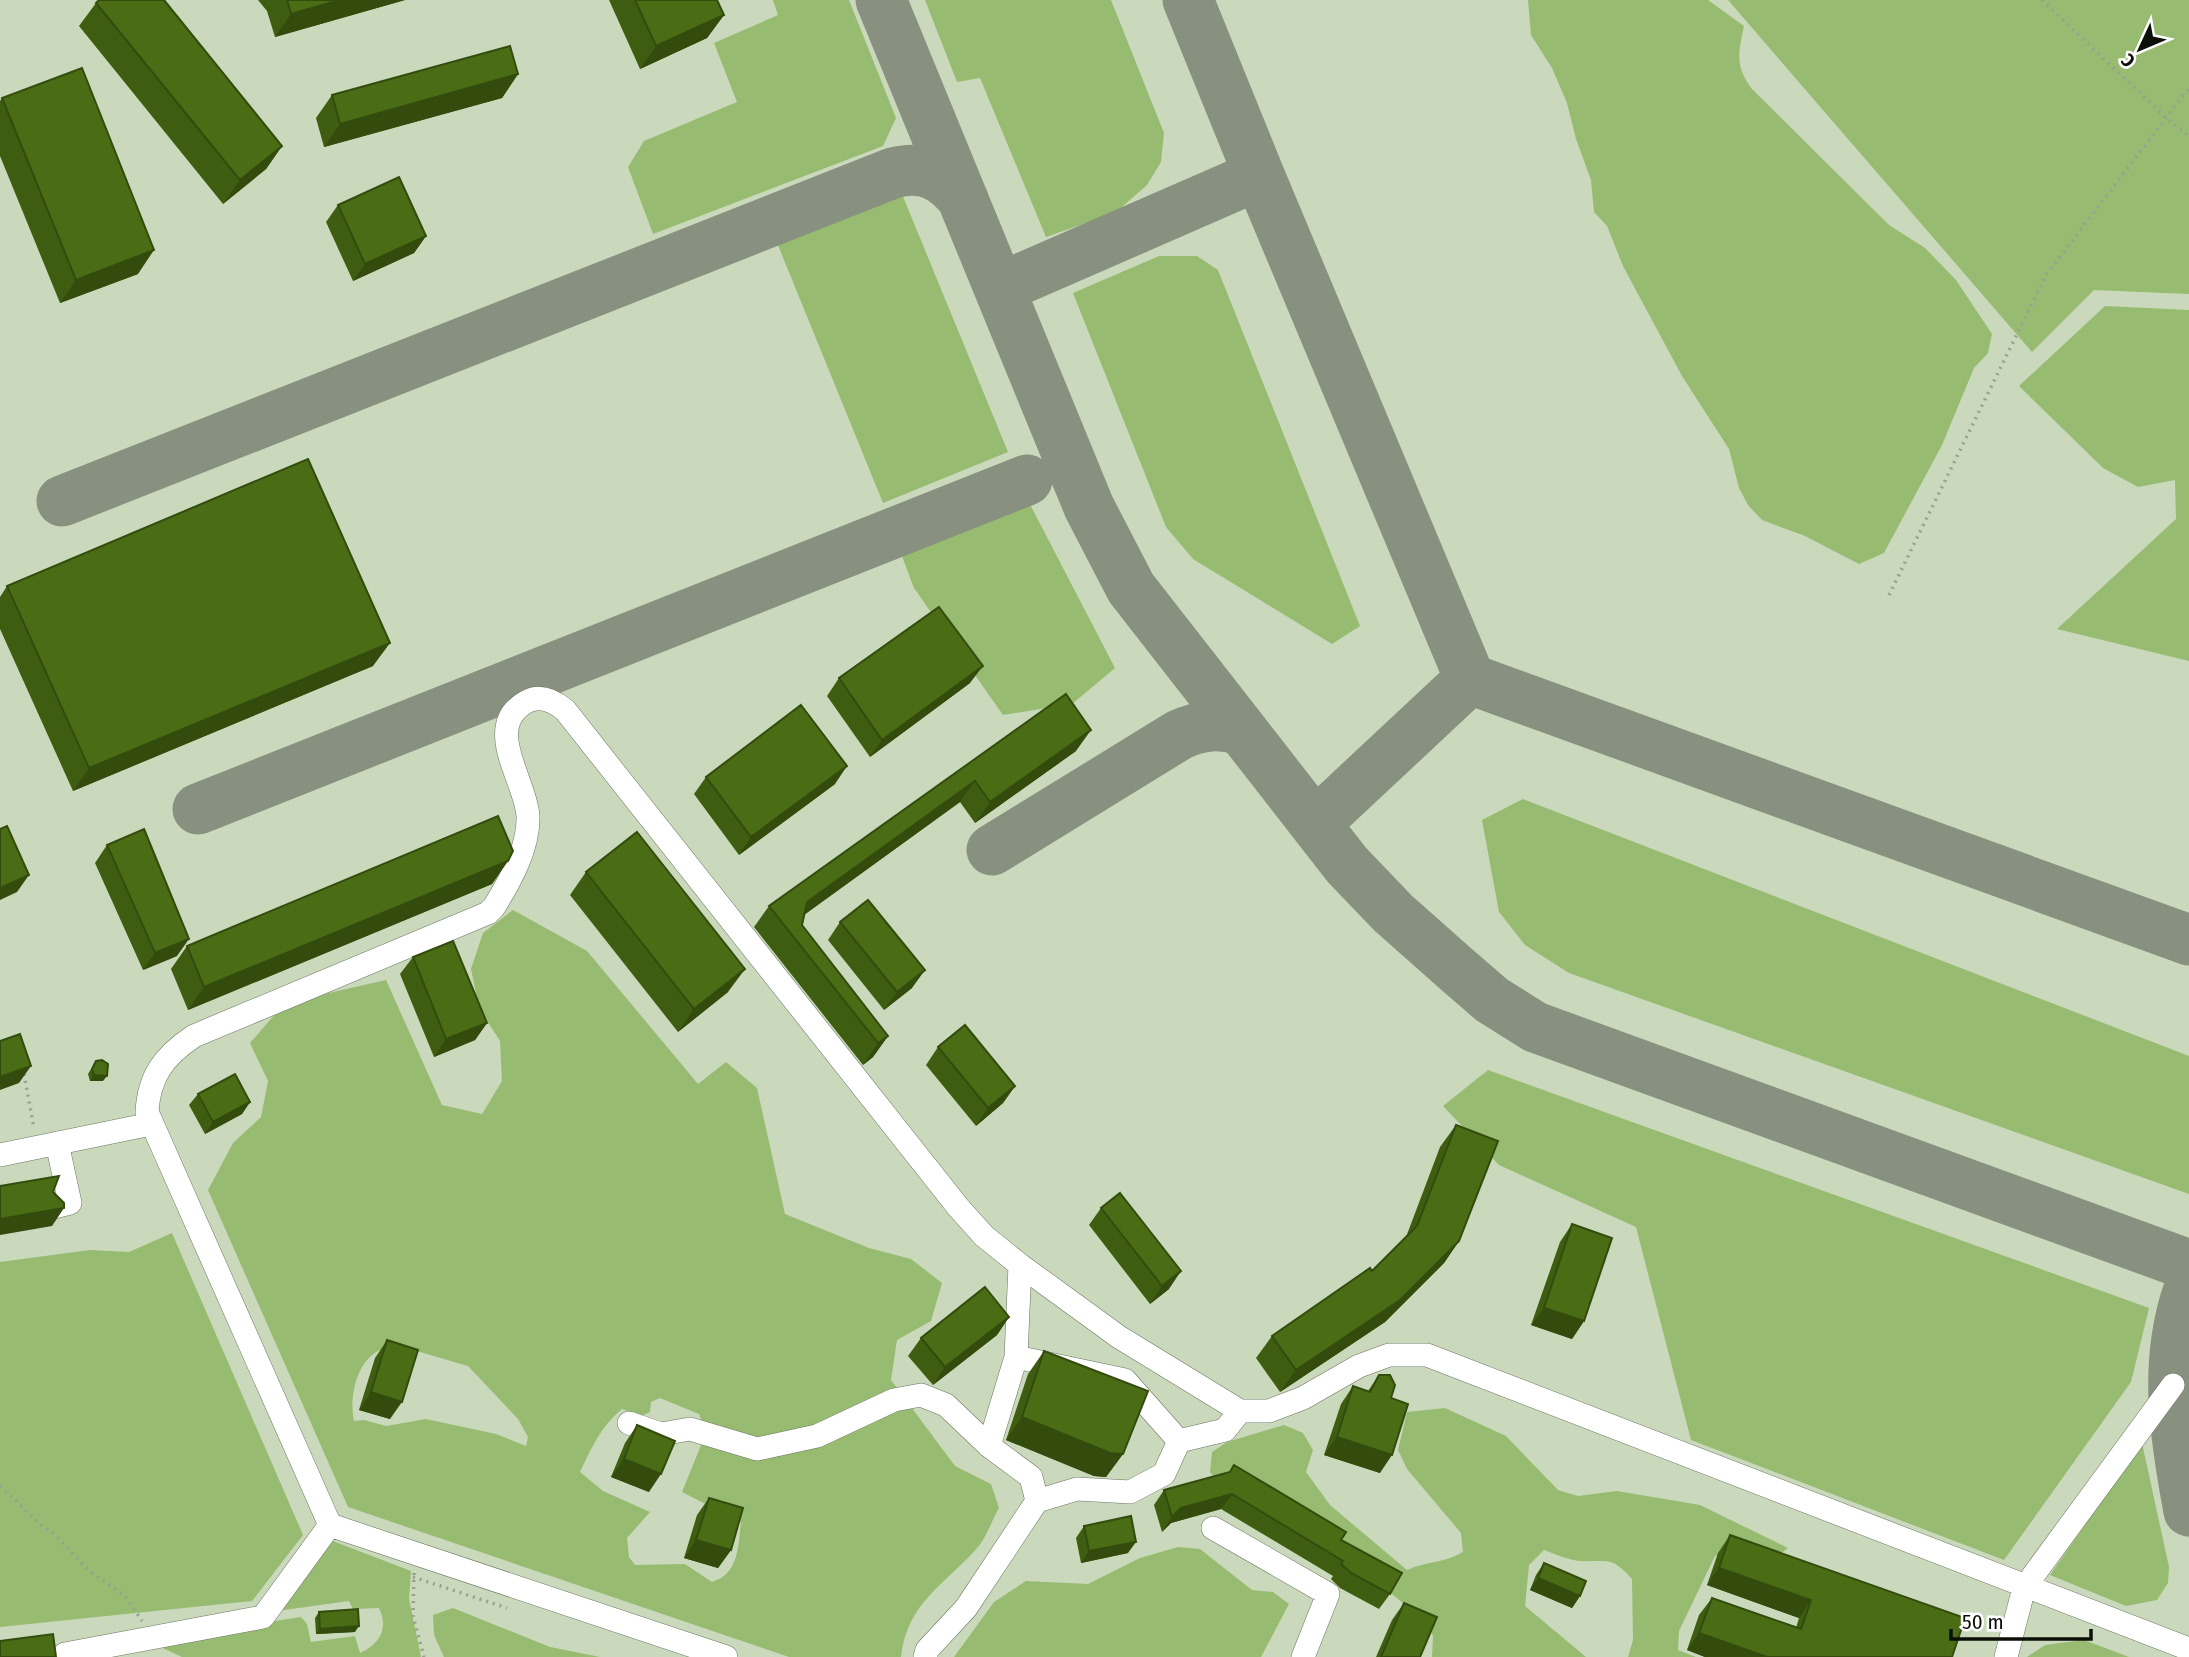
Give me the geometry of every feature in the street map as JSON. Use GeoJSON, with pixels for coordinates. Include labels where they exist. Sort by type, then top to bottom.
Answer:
{"type":"FeatureCollection","features":[{"type":"Feature","properties":{"kind":"lane"},"geometry":{"type":"LineString","coordinates":[[726,1657],[330,1525],[150,1124],[147,1112],[150,1083],[170,1053],[194,1036],[488,913],[494,907],[525,842],[528,815],[513,767],[507,731],[508,719],[529,700],[544,699],[565,710],[958,1207],[984,1236],[1143,1354],[1240,1411],[1269,1411],[1303,1398],[1359,1366],[1389,1356],[1427,1355],[2024,1588],[2189,1649]]}},
{"type":"Feature","properties":{"kind":"lane"},"geometry":{"type":"LineString","coordinates":[[0,1155],[150,1124]]}},
{"type":"Feature","properties":{"kind":"lane"},"geometry":{"type":"LineString","coordinates":[[48,1145],[70,1203],[54,1207]]}},
{"type":"Feature","properties":{"kind":"lane"},"geometry":{"type":"LineString","coordinates":[[989,1446],[1016,1357],[1020,1265]]}},
{"type":"Feature","properties":{"kind":"lane"},"geometry":{"type":"LineString","coordinates":[[1125,1380],[1143,1354]]}},
{"type":"Feature","properties":{"kind":"lane"},"geometry":{"type":"LineString","coordinates":[[1016,1357],[1125,1380],[1179,1441]]}},
{"type":"Feature","properties":{"kind":"lane"},"geometry":{"type":"LineString","coordinates":[[2006,1657],[2024,1588],[2173,1385]]}},
{"type":"Feature","properties":{"kind":"lane"},"geometry":{"type":"LineString","coordinates":[[629,1423],[661,1434],[690,1429],[757,1449],[817,1436],[894,1399],[921,1395],[946,1405],[989,1446],[1031,1477],[1037,1501]]}},
{"type":"Feature","properties":{"kind":"lane"},"geometry":{"type":"LineString","coordinates":[[1179,1441],[1225,1430],[1240,1411]]}},
{"type":"Feature","properties":{"kind":"lane"},"geometry":{"type":"LineString","coordinates":[[925,1657],[927,1650],[966,1608],[1037,1501],[1077,1489],[1130,1492],[1164,1474],[1179,1441]]}},
{"type":"Feature","properties":{"kind":"lane"},"geometry":{"type":"LineString","coordinates":[[66,1657],[65,1654],[263,1616],[330,1525]]}},
{"type":"Feature","properties":{"kind":"lane"},"geometry":{"type":"LineString","coordinates":[[1213,1528],[1328,1594],[1303,1657]]}},
{"type":"Feature","properties":{"kind":"path"},"geometry":{"type":"LineString","coordinates":[[2042,0],[2166,118],[2189,136]]}},
{"type":"Feature","properties":{"kind":"path"},"geometry":{"type":"LineString","coordinates":[[1889,595],[2046,275],[2189,88]]}},
{"type":"Feature","properties":{"kind":"path"},"geometry":{"type":"LineString","coordinates":[[20,1066],[29,1085],[48,1145]]}},
{"type":"Feature","properties":{"kind":"path"},"geometry":{"type":"LineString","coordinates":[[0,1486],[54,1534],[86,1568],[126,1597],[143,1623]]}},
{"type":"Feature","properties":{"kind":"shaded area"},"geometry":{"type":"Polygon","coordinates":[[[0,0],[2189,0],[2189,1657],[0,1657],[0,0]]]}},
{"type":"Feature","properties":{"kind":"green space"},"geometry":{"type":"Polygon","coordinates":[[[773,0],[849,0],[896,118],[883,146],[653,234],[628,167],[644,141],[737,102],[714,43],[778,15],[773,0]]]}},
{"type":"Feature","properties":{"kind":"green space"},"geometry":{"type":"Polygon","coordinates":[[[925,0],[1111,0],[1164,133],[1161,162],[1147,185],[1115,213],[1046,237],[980,78],[957,82],[925,0]]]}},
{"type":"Feature","properties":{"kind":"green space"},"geometry":{"type":"Polygon","coordinates":[[[1528,0],[1708,0],[1744,26],[1739,59],[1752,89],[1889,225],[1925,248],[1956,280],[1992,334],[1988,353],[1974,368],[1942,445],[1884,553],[1859,564],[1805,536],[1762,520],[1748,505],[1739,488],[1729,449],[1682,376],[1623,266],[1607,226],[1594,212],[1591,180],[1576,139],[1567,103],[1552,68],[1531,35],[1528,0]]]}},
{"type":"Feature","properties":{"kind":"green space"},"geometry":{"type":"Polygon","coordinates":[[[1728,0],[2189,0],[2189,294],[2094,290],[2032,352],[1728,0]]]}},
{"type":"Feature","properties":{"kind":"green space"},"geometry":{"type":"Polygon","coordinates":[[[897,182],[1008,452],[883,503],[773,233],[897,182]]]}},
{"type":"Feature","properties":{"kind":"green space"},"geometry":{"type":"Polygon","coordinates":[[[1159,256],[1197,256],[1218,270],[1360,626],[1332,644],[1193,559],[1166,527],[1073,293],[1159,256]]]}},
{"type":"Feature","properties":{"kind":"green space"},"geometry":{"type":"Polygon","coordinates":[[[2105,306],[2189,310],[2189,661],[2057,629],[2176,519],[2175,480],[2138,487],[2103,468],[2019,386],[2105,306]]]}},
{"type":"Feature","properties":{"kind":"green space"},"geometry":{"type":"Polygon","coordinates":[[[1022,489],[1115,668],[1072,704],[1003,715],[914,588],[895,538],[1022,489]]]}},
{"type":"Feature","properties":{"kind":"green space"},"geometry":{"type":"Polygon","coordinates":[[[1523,799],[2189,1056],[2189,1194],[1569,973],[1525,945],[1499,912],[1482,820],[1523,799]]]}},
{"type":"Feature","properties":{"kind":"green space"},"geometry":{"type":"Polygon","coordinates":[[[513,910],[587,951],[698,1084],[726,1062],[757,1088],[785,1214],[869,1248],[911,1259],[942,1283],[931,1321],[897,1340],[891,1380],[955,1466],[991,1484],[999,1508],[978,1547],[919,1608],[905,1638],[901,1657],[789,1657],[348,1507],[208,1190],[233,1143],[261,1117],[268,1081],[250,1043],[276,1013],[311,997],[386,980],[442,1105],[482,1114],[502,1081],[500,1041],[479,1008],[471,969],[483,933],[513,910]],[[403,1347],[380,1350],[365,1362],[354,1391],[354,1421],[364,1420],[386,1426],[426,1419],[496,1434],[526,1446],[528,1437],[518,1419],[468,1366],[403,1347]],[[660,1398],[651,1402],[650,1412],[641,1416],[622,1409],[597,1438],[580,1472],[603,1491],[650,1512],[627,1538],[629,1557],[635,1565],[685,1564],[712,1582],[728,1573],[736,1558],[741,1522],[682,1492],[706,1433],[699,1414],[660,1398]]]}},
{"type":"Feature","properties":{"kind":"green space"},"geometry":{"type":"Polygon","coordinates":[[[1488,1070],[2149,1308],[2131,1382],[2004,1560],[1691,1440],[1636,1227],[1499,1165],[1443,1106],[1488,1070]]]}},
{"type":"Feature","properties":{"kind":"green space"},"geometry":{"type":"Polygon","coordinates":[[[172,1233],[303,1535],[252,1601],[0,1627],[0,1262],[90,1250],[129,1252],[172,1233]]]}},
{"type":"Feature","properties":{"kind":"green space"},"geometry":{"type":"Polygon","coordinates":[[[1445,1408],[1506,1436],[1558,1490],[1578,1496],[1617,1491],[1700,1505],[1788,1548],[1772,1560],[1735,1551],[1715,1556],[1679,1631],[1678,1650],[1696,1657],[1628,1657],[1633,1640],[1632,1579],[1614,1563],[1573,1560],[1544,1550],[1529,1565],[1525,1606],[1586,1657],[1432,1657],[1433,1636],[1424,1620],[1326,1541],[1221,1486],[1210,1472],[1212,1452],[1227,1442],[1284,1425],[1303,1433],[1313,1450],[1306,1472],[1330,1505],[1407,1570],[1463,1552],[1461,1533],[1407,1469],[1398,1450],[1407,1412],[1445,1408]]]}},
{"type":"Feature","properties":{"kind":"green space"},"geometry":{"type":"Polygon","coordinates":[[[2142,1443],[2169,1567],[2168,1583],[2157,1600],[2126,1606],[2050,1575],[2142,1443]]]}},
{"type":"Feature","properties":{"kind":"green space"},"geometry":{"type":"Polygon","coordinates":[[[325,1538],[411,1571],[409,1599],[421,1657],[182,1657],[156,1645],[154,1640],[301,1617],[307,1624],[311,1642],[355,1636],[360,1653],[367,1649],[381,1635],[383,1629],[379,1608],[353,1609],[349,1601],[270,1612],[325,1538]]]}},
{"type":"Feature","properties":{"kind":"green space"},"geometry":{"type":"Polygon","coordinates":[[[1178,1547],[1200,1549],[1252,1590],[1273,1592],[1289,1604],[1261,1657],[954,1657],[994,1602],[1026,1581],[1088,1584],[1140,1558],[1178,1547]]]}},
{"type":"Feature","properties":{"kind":"green space"},"geometry":{"type":"Polygon","coordinates":[[[453,1608],[550,1647],[600,1657],[444,1657],[434,1635],[433,1615],[453,1608]]]}},
{"type":"Feature","properties":{"kind":"green space"},"geometry":{"type":"Polygon","coordinates":[[[2084,1640],[2129,1657],[2027,1657],[2045,1645],[2084,1640]]]}},
{"type":"Feature","properties":{"kind":"building"},"geometry":{"type":"Polygon","coordinates":[[[99,0],[164,0],[282,146],[240,180],[96,3],[99,0]]]}},
{"type":"Feature","properties":{"kind":"building"},"geometry":{"type":"Polygon","coordinates":[[[287,0],[340,0],[291,14],[287,0]]]}},
{"type":"Feature","properties":{"kind":"building"},"geometry":{"type":"Polygon","coordinates":[[[635,0],[717,0],[724,15],[656,46],[635,0]]]}},
{"type":"Feature","properties":{"kind":"building"},"geometry":{"type":"Polygon","coordinates":[[[510,46],[518,74],[340,124],[332,95],[510,46]]]}},
{"type":"Feature","properties":{"kind":"building"},"geometry":{"type":"Polygon","coordinates":[[[82,68],[154,250],[76,280],[2,98],[82,68]]]}},
{"type":"Feature","properties":{"kind":"building"},"geometry":{"type":"Polygon","coordinates":[[[399,177],[426,236],[365,264],[338,205],[399,177]]]}},
{"type":"Feature","properties":{"kind":"building"},"geometry":{"type":"Polygon","coordinates":[[[308,459],[390,643],[89,768],[7,586],[308,459]]]}},
{"type":"Feature","properties":{"kind":"building"},"geometry":{"type":"Polygon","coordinates":[[[939,607],[983,666],[882,740],[839,678],[939,607]]]}},
{"type":"Feature","properties":{"kind":"building"},"geometry":{"type":"Polygon","coordinates":[[[1066,694],[1091,730],[990,802],[975,781],[807,902],[802,925],[888,1036],[878,1043],[769,906],[1066,694]]]}},
{"type":"Feature","properties":{"kind":"building"},"geometry":{"type":"Polygon","coordinates":[[[801,705],[847,766],[751,837],[706,777],[801,705]]]}},
{"type":"Feature","properties":{"kind":"building"},"geometry":{"type":"Polygon","coordinates":[[[498,816],[513,851],[508,861],[204,987],[187,946],[498,816]]]}},
{"type":"Feature","properties":{"kind":"building"},"geometry":{"type":"Polygon","coordinates":[[[7,826],[29,875],[0,888],[0,829],[7,826]]]}},
{"type":"Feature","properties":{"kind":"building"},"geometry":{"type":"Polygon","coordinates":[[[144,829],[189,939],[155,953],[107,845],[144,829]]]}},
{"type":"Feature","properties":{"kind":"building"},"geometry":{"type":"Polygon","coordinates":[[[637,832],[745,969],[694,1009],[586,872],[637,832]]]}},
{"type":"Feature","properties":{"kind":"building"},"geometry":{"type":"Polygon","coordinates":[[[868,900],[925,970],[897,992],[840,922],[868,900]]]}},
{"type":"Feature","properties":{"kind":"building"},"geometry":{"type":"Polygon","coordinates":[[[453,941],[487,1023],[446,1039],[413,957],[453,941]]]}},
{"type":"Feature","properties":{"kind":"building"},"geometry":{"type":"Polygon","coordinates":[[[965,1025],[1015,1086],[988,1108],[938,1047],[965,1025]]]}},
{"type":"Feature","properties":{"kind":"building"},"geometry":{"type":"Polygon","coordinates":[[[20,1034],[31,1066],[0,1077],[0,1041],[20,1034]]]}},
{"type":"Feature","properties":{"kind":"building"},"geometry":{"type":"Polygon","coordinates":[[[102,1060],[108,1064],[107,1076],[94,1075],[92,1069],[96,1061],[102,1060]]]}},
{"type":"Feature","properties":{"kind":"building"},"geometry":{"type":"Polygon","coordinates":[[[235,1074],[250,1102],[213,1122],[198,1094],[235,1074]]]}},
{"type":"Feature","properties":{"kind":"building"},"geometry":{"type":"Polygon","coordinates":[[[1456,1125],[1498,1141],[1459,1241],[1400,1300],[1296,1370],[1272,1336],[1370,1268],[1372,1271],[1417,1226],[1456,1125]]]}},
{"type":"Feature","properties":{"kind":"building"},"geometry":{"type":"Polygon","coordinates":[[[59,1176],[53,1192],[64,1203],[64,1208],[0,1219],[0,1186],[59,1176]]]}},
{"type":"Feature","properties":{"kind":"building"},"geometry":{"type":"Polygon","coordinates":[[[1120,1193],[1181,1271],[1162,1286],[1101,1208],[1120,1193]]]}},
{"type":"Feature","properties":{"kind":"building"},"geometry":{"type":"Polygon","coordinates":[[[1572,1224],[1612,1238],[1584,1321],[1544,1308],[1572,1224]]]}},
{"type":"Feature","properties":{"kind":"building"},"geometry":{"type":"Polygon","coordinates":[[[985,1287],[1009,1317],[945,1367],[921,1338],[985,1287]]]}},
{"type":"Feature","properties":{"kind":"building"},"geometry":{"type":"Polygon","coordinates":[[[387,1340],[418,1350],[402,1402],[371,1392],[387,1340]]]}},
{"type":"Feature","properties":{"kind":"building"},"geometry":{"type":"Polygon","coordinates":[[[1044,1351],[1148,1391],[1123,1454],[1110,1453],[1022,1417],[1044,1351]]]}},
{"type":"Feature","properties":{"kind":"building"},"geometry":{"type":"Polygon","coordinates":[[[1379,1375],[1390,1375],[1395,1385],[1391,1398],[1408,1404],[1392,1455],[1337,1437],[1353,1386],[1370,1392],[1379,1375]]]}},
{"type":"Feature","properties":{"kind":"building"},"geometry":{"type":"Polygon","coordinates":[[[637,1425],[675,1441],[661,1474],[624,1459],[637,1425]]]}},
{"type":"Feature","properties":{"kind":"building"},"geometry":{"type":"Polygon","coordinates":[[[1234,1465],[1346,1532],[1341,1540],[1402,1573],[1390,1594],[1351,1573],[1341,1564],[1343,1561],[1232,1494],[1181,1508],[1172,1517],[1164,1490],[1230,1472],[1234,1465]]]}},
{"type":"Feature","properties":{"kind":"building"},"geometry":{"type":"Polygon","coordinates":[[[709,1498],[743,1508],[731,1550],[696,1540],[709,1498]]]}},
{"type":"Feature","properties":{"kind":"building"},"geometry":{"type":"Polygon","coordinates":[[[1131,1516],[1136,1542],[1089,1551],[1084,1526],[1131,1516]]]}},
{"type":"Feature","properties":{"kind":"building"},"geometry":{"type":"Polygon","coordinates":[[[1730,1535],[1965,1618],[1952,1657],[1767,1657],[1699,1633],[1712,1598],[1801,1629],[1811,1600],[1719,1568],[1730,1535]]]}},
{"type":"Feature","properties":{"kind":"building"},"geometry":{"type":"Polygon","coordinates":[[[1544,1563],[1586,1581],[1580,1596],[1538,1578],[1544,1563]]]}},
{"type":"Feature","properties":{"kind":"building"},"geometry":{"type":"Polygon","coordinates":[[[1404,1603],[1437,1617],[1420,1657],[1381,1657],[1404,1603]]]}},
{"type":"Feature","properties":{"kind":"building"},"geometry":{"type":"Polygon","coordinates":[[[358,1609],[359,1626],[320,1629],[319,1612],[358,1609]]]}},
{"type":"Feature","properties":{"kind":"building"},"geometry":{"type":"Polygon","coordinates":[[[53,1634],[56,1657],[0,1657],[0,1641],[53,1634]]]}},
{"type":"Feature","properties":{"kind":"taxiway"},"geometry":{"type":"LineString","coordinates":[[881,0],[1089,507],[1131,588],[1347,865],[1393,913],[1492,1000],[1535,1027],[2189,1265]]}},
{"type":"Feature","properties":{"kind":"taxiway"},"geometry":{"type":"LineString","coordinates":[[1188,0],[1259,175]]}},
{"type":"Feature","properties":{"kind":"taxiway"},"geometry":{"type":"LineString","coordinates":[[62,501],[893,173],[924,171],[941,178],[963,199]]}},
{"type":"Feature","properties":{"kind":"taxiway"},"geometry":{"type":"LineString","coordinates":[[1000,288],[1259,175],[1470,679],[2189,940]]}},
{"type":"Feature","properties":{"kind":"taxiway"},"geometry":{"type":"LineString","coordinates":[[198,809],[1027,480]]}},
{"type":"Feature","properties":{"kind":"taxiway"},"geometry":{"type":"LineString","coordinates":[[1315,824],[1470,679]]}},
{"type":"Feature","properties":{"kind":"taxiway"},"geometry":{"type":"LineString","coordinates":[[992,850],[1179,735],[1210,726],[1241,730]]}},
{"type":"Feature","properties":{"kind":"taxiway"},"geometry":{"type":"LineString","coordinates":[[2189,1289],[2176,1344],[2174,1372],[2179,1455],[2189,1511]]}}]}
